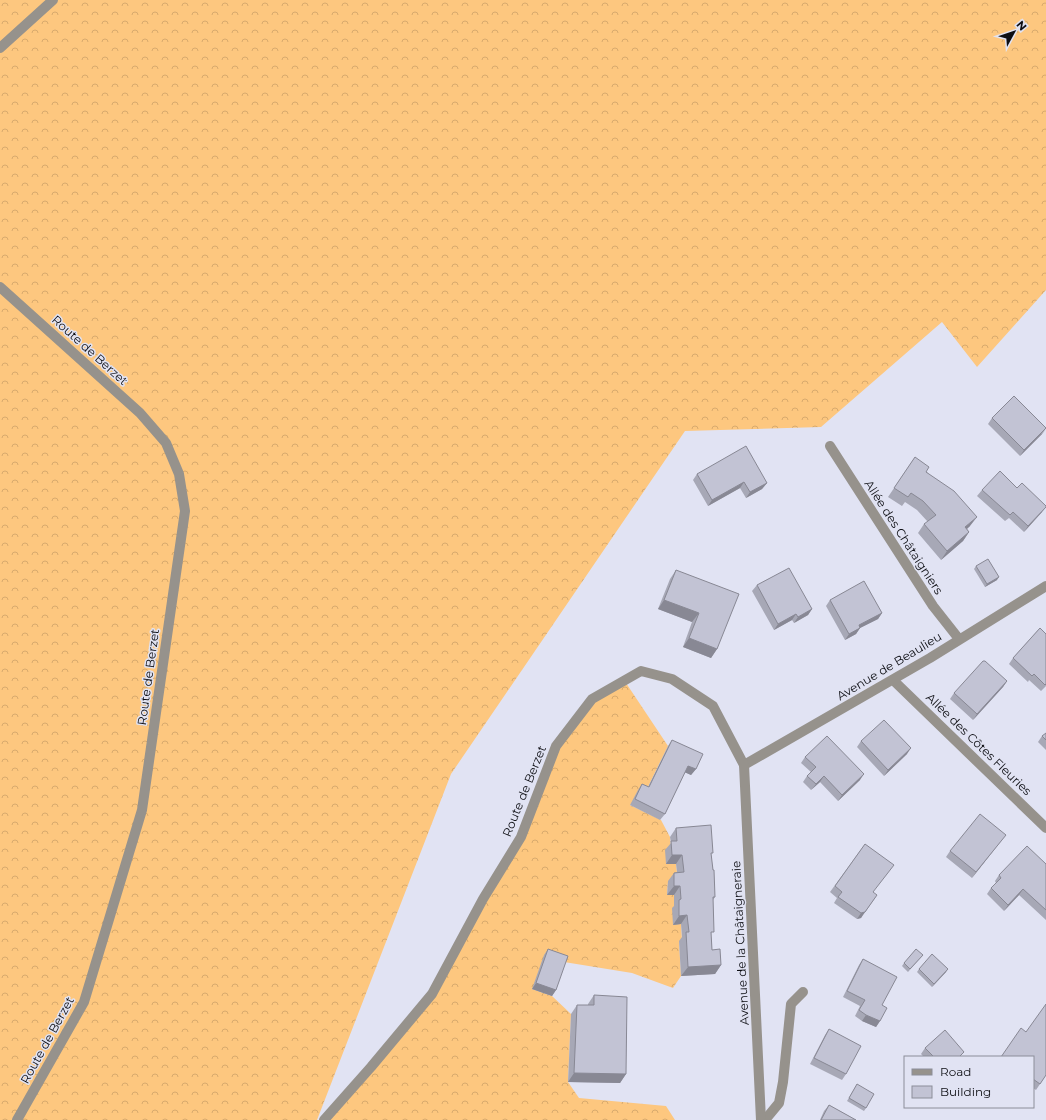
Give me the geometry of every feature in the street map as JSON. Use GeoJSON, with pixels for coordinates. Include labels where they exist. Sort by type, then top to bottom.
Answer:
{"type":"FeatureCollection","features":[{"type":"Feature","properties":{"kind":"street"},"geometry":{"type":"LineString","coordinates":[[0,48],[53,0]]}},
{"type":"Feature","properties":{"kind":"street","name":"Route de Berzet"},"geometry":{"type":"LineString","coordinates":[[0,287],[140,413],[166,443],[179,474],[185,511],[142,810],[84,1002],[17,1120]]}},
{"type":"Feature","properties":{"kind":"street","name":"Allée des Châtaigniers"},"geometry":{"type":"LineString","coordinates":[[830,446],[933,606],[959,639]]}},
{"type":"Feature","properties":{"kind":"street","name":"Avenue de Beaulieu"},"geometry":{"type":"LineString","coordinates":[[744,765],[893,680],[1046,586]]}},
{"type":"Feature","properties":{"kind":"street","name":"Route de Berzet"},"geometry":{"type":"LineString","coordinates":[[324,1120],[432,994],[483,899],[521,837],[556,746],[592,699],[641,671],[672,679],[713,706],[744,765]]}},
{"type":"Feature","properties":{"kind":"street","name":"Allée des Côtes Fleuries"},"geometry":{"type":"LineString","coordinates":[[893,680],[1046,828]]}},
{"type":"Feature","properties":{"kind":"street","name":"Avenue de la Châtaigneraie"},"geometry":{"type":"LineString","coordinates":[[744,765],[761,1120]]}},
{"type":"Feature","properties":{"kind":"street"},"geometry":{"type":"LineString","coordinates":[[764,1120],[779,1103],[784,1082],[791,1004],[803,992]]}},
{"type":"Feature","properties":{"kind":"green space"},"geometry":{"type":"Polygon","coordinates":[[[0,0],[1046,0],[1046,290],[977,367],[942,322],[821,427],[685,431],[451,774],[317,1120],[0,1120],[0,0]]]}},
{"type":"Feature","properties":{"kind":"green space"},"geometry":{"type":"Polygon","coordinates":[[[624,680],[668,746],[645,793],[630,805],[661,820],[670,837],[671,850],[666,864],[676,864],[678,881],[668,882],[667,894],[674,895],[674,908],[681,924],[682,941],[679,941],[681,976],[673,988],[632,973],[564,962],[532,989],[552,996],[571,1014],[568,1082],[579,1098],[666,1106],[675,1120],[324,1120],[432,994],[524,829],[556,746],[592,699],[624,680]]]}},
{"type":"Feature","properties":{"kind":"building"},"geometry":{"type":"Polygon","coordinates":[[[1014,396],[1046,428],[1024,450],[992,418],[1014,396]]]}},
{"type":"Feature","properties":{"kind":"building"},"geometry":{"type":"Polygon","coordinates":[[[746,446],[767,483],[750,492],[744,482],[712,500],[697,474],[746,446]]]}},
{"type":"Feature","properties":{"kind":"building"},"geometry":{"type":"Polygon","coordinates":[[[915,457],[929,467],[926,472],[954,491],[977,517],[965,527],[969,532],[947,551],[924,524],[936,515],[923,501],[911,493],[908,497],[894,488],[915,457]]]}},
{"type":"Feature","properties":{"kind":"building"},"geometry":{"type":"Polygon","coordinates":[[[1000,471],[1017,488],[1022,483],[1046,506],[1028,526],[1013,512],[1010,515],[982,490],[1000,471]]]}},
{"type":"Feature","properties":{"kind":"building"},"geometry":{"type":"Polygon","coordinates":[[[988,559],[999,577],[987,584],[976,566],[988,559]]]}},
{"type":"Feature","properties":{"kind":"building"},"geometry":{"type":"Polygon","coordinates":[[[789,568],[812,609],[798,617],[796,614],[778,624],[757,585],[789,568]]]}},
{"type":"Feature","properties":{"kind":"building"},"geometry":{"type":"Polygon","coordinates":[[[676,570],[739,594],[717,649],[689,638],[699,613],[664,600],[676,570]]]}},
{"type":"Feature","properties":{"kind":"building"},"geometry":{"type":"Polygon","coordinates":[[[864,581],[882,613],[859,625],[860,628],[849,634],[830,600],[864,581]]]}},
{"type":"Feature","properties":{"kind":"building"},"geometry":{"type":"Polygon","coordinates":[[[1040,628],[1046,634],[1045,685],[1034,674],[1032,676],[1013,658],[1040,628]]]}},
{"type":"Feature","properties":{"kind":"building"},"geometry":{"type":"Polygon","coordinates":[[[983,661],[985,661],[1007,681],[977,714],[954,693],[983,661]]]}},
{"type":"Feature","properties":{"kind":"building"},"geometry":{"type":"Polygon","coordinates":[[[884,720],[911,748],[888,770],[861,741],[884,720]]]}},
{"type":"Feature","properties":{"kind":"building"},"geometry":{"type":"Polygon","coordinates":[[[1046,733],[1046,740],[1042,736],[1046,733]]]}},
{"type":"Feature","properties":{"kind":"building"},"geometry":{"type":"Polygon","coordinates":[[[827,736],[864,774],[842,795],[824,776],[816,784],[807,776],[816,767],[805,757],[827,736]]]}},
{"type":"Feature","properties":{"kind":"building"},"geometry":{"type":"Polygon","coordinates":[[[672,740],[703,754],[696,769],[688,766],[665,814],[635,799],[642,784],[649,787],[672,740]]]}},
{"type":"Feature","properties":{"kind":"building"},"geometry":{"type":"Polygon","coordinates":[[[980,814],[1006,835],[976,872],[950,851],[980,814]]]}},
{"type":"Feature","properties":{"kind":"building"},"geometry":{"type":"Polygon","coordinates":[[[711,825],[713,853],[711,853],[714,870],[715,897],[713,897],[714,932],[711,932],[712,950],[720,949],[721,965],[688,967],[686,932],[689,932],[687,915],[679,916],[679,900],[681,899],[680,886],[674,886],[674,873],[684,872],[682,855],[672,855],[671,841],[677,841],[676,828],[711,825]]]}},
{"type":"Feature","properties":{"kind":"building"},"geometry":{"type":"Polygon","coordinates":[[[865,844],[894,865],[873,892],[877,895],[865,912],[861,913],[838,897],[842,892],[835,886],[865,844]]]}},
{"type":"Feature","properties":{"kind":"building"},"geometry":{"type":"Polygon","coordinates":[[[1027,846],[1046,864],[1046,910],[1023,889],[1008,905],[991,888],[1001,878],[999,875],[1027,846]]]}},
{"type":"Feature","properties":{"kind":"building"},"geometry":{"type":"Polygon","coordinates":[[[548,949],[568,956],[556,990],[536,983],[548,949]]]}},
{"type":"Feature","properties":{"kind":"building"},"geometry":{"type":"Polygon","coordinates":[[[916,949],[923,955],[910,969],[904,963],[916,949]]]}},
{"type":"Feature","properties":{"kind":"building"},"geometry":{"type":"Polygon","coordinates":[[[932,954],[948,969],[934,984],[919,969],[932,954]]]}},
{"type":"Feature","properties":{"kind":"building"},"geometry":{"type":"Polygon","coordinates":[[[863,959],[897,977],[882,1005],[887,1008],[880,1021],[859,1010],[865,1000],[847,991],[863,959]]]}},
{"type":"Feature","properties":{"kind":"building"},"geometry":{"type":"Polygon","coordinates":[[[594,995],[627,997],[626,1074],[574,1073],[577,1005],[594,1005],[594,995]]]}},
{"type":"Feature","properties":{"kind":"building"},"geometry":{"type":"Polygon","coordinates":[[[1046,1004],[1046,1075],[1040,1084],[1034,1080],[1034,1056],[1002,1056],[1021,1028],[1026,1032],[1046,1004]]]}},
{"type":"Feature","properties":{"kind":"building"},"geometry":{"type":"Polygon","coordinates":[[[829,1029],[861,1046],[846,1074],[814,1058],[829,1029]]]}},
{"type":"Feature","properties":{"kind":"building"},"geometry":{"type":"Polygon","coordinates":[[[945,1030],[964,1052],[960,1056],[933,1056],[925,1048],[945,1030]]]}},
{"type":"Feature","properties":{"kind":"building"},"geometry":{"type":"Polygon","coordinates":[[[857,1084],[874,1094],[866,1108],[849,1098],[857,1084]]]}},
{"type":"Feature","properties":{"kind":"building"},"geometry":{"type":"Polygon","coordinates":[[[829,1105],[856,1120],[821,1120],[829,1105]]]}}]}
